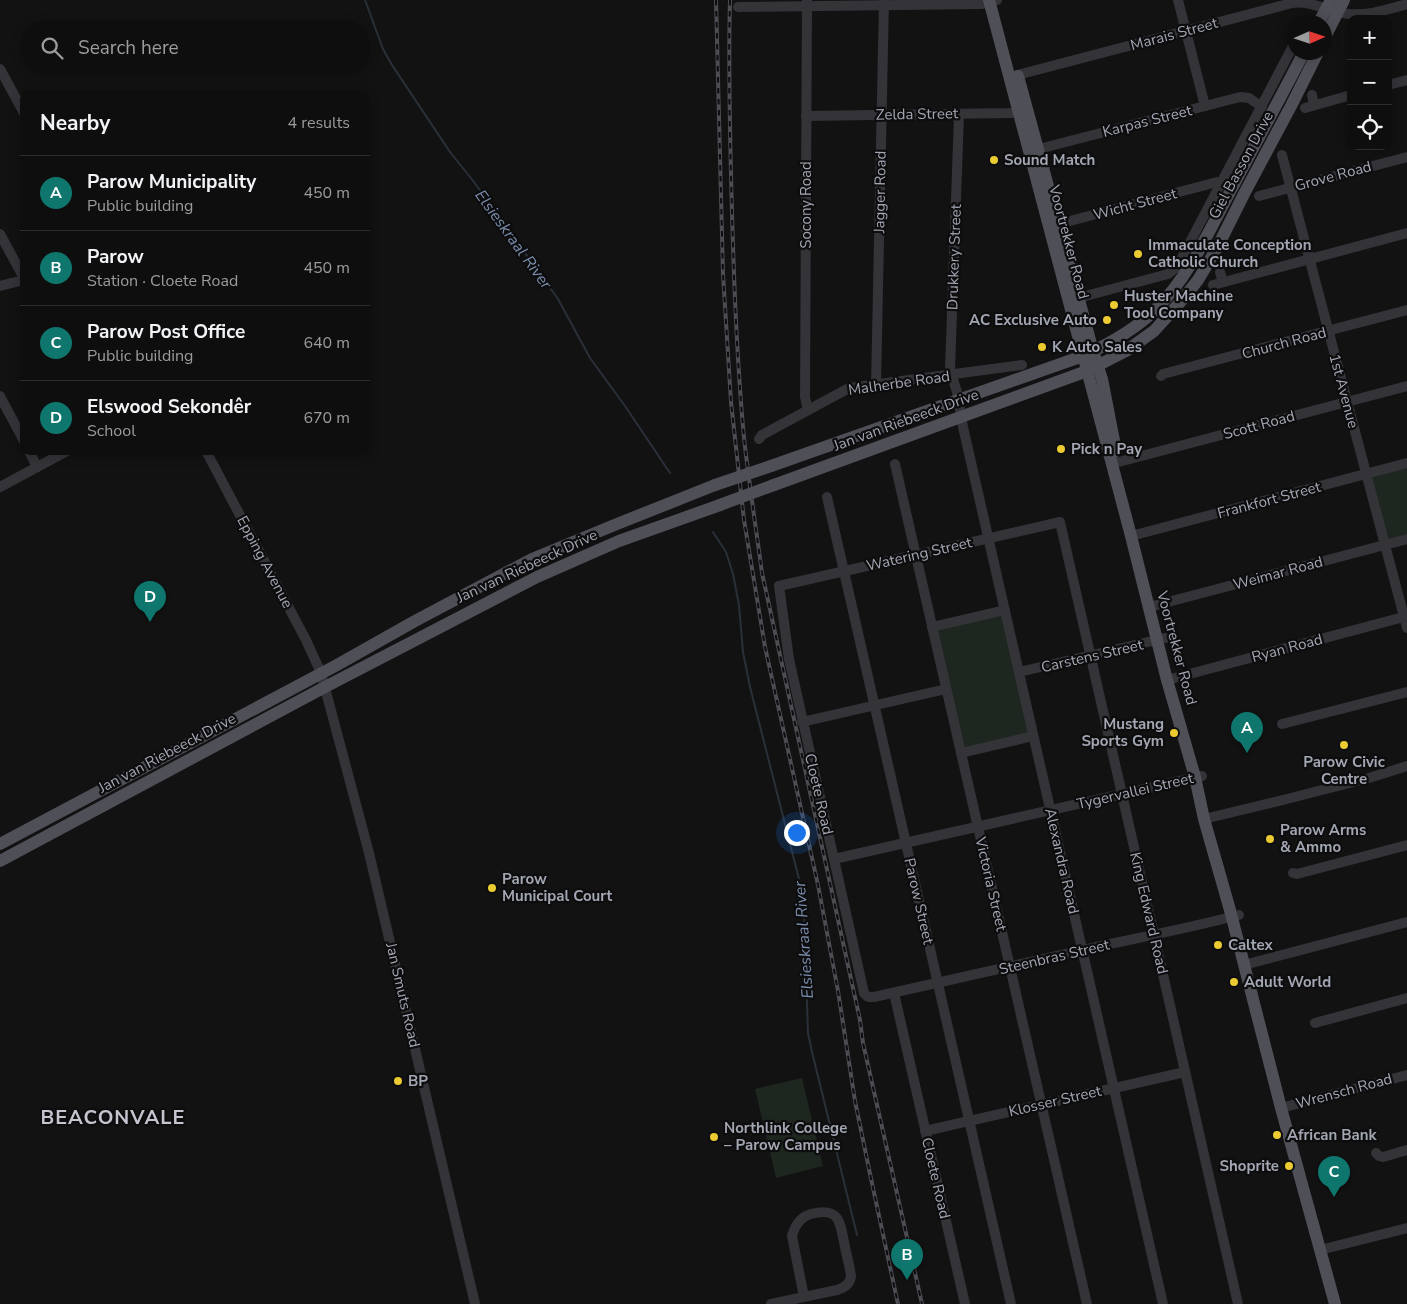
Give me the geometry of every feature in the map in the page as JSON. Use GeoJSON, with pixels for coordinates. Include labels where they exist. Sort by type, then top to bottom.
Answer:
{"type":"FeatureCollection","features":[{"type":"Feature","properties":{"kind":"main road","name":"Voortrekker Road"},"geometry":{"type":"LineString","coordinates":[[993,0],[1092,368],[1101,424],[1115,463],[1285,1107],[1324,1249],[1342,1304]]}},
{"type":"Feature","properties":{"kind":"main road"},"geometry":{"type":"LineString","coordinates":[[1331,7],[1344,0]]}},
{"type":"Feature","properties":{"kind":"main road","name":"Giel Basson Drive"},"geometry":{"type":"LineString","coordinates":[[1088,354],[1142,322],[1175,288],[1202,246],[1300,60]]}},
{"type":"Feature","properties":{"kind":"main road","name":"Giel Basson Drive"},"geometry":{"type":"LineString","coordinates":[[1092,368],[1126,351],[1154,331],[1198,280],[1217,248],[1314,60]]}},
{"type":"Feature","properties":{"kind":"main road","name":"Voortrekker Road"},"geometry":{"type":"LineString","coordinates":[[1053,225],[1078,298],[1088,354]]}},
{"type":"Feature","properties":{"kind":"main road","name":"Jan van Riebeeck Drive"},"geometry":{"type":"LineString","coordinates":[[0,844],[321,674],[415,621],[532,559],[715,485],[1088,354]]}},
{"type":"Feature","properties":{"kind":"main road","name":"Voortrekker Road"},"geometry":{"type":"LineString","coordinates":[[1092,368],[1107,403],[1114,442],[1115,463]]}},
{"type":"Feature","properties":{"kind":"main road","name":"Jan van Riebeeck Drive"},"geometry":{"type":"LineString","coordinates":[[0,861],[325,687],[537,577],[620,541],[1092,368]]}},
{"type":"Feature","properties":{"kind":"main road"},"geometry":{"type":"LineString","coordinates":[[1056,382],[1078,381],[1085,385],[1093,410],[1101,424]]}},
{"type":"Feature","properties":{"kind":"main road","name":"Voortrekker Road"},"geometry":{"type":"LineString","coordinates":[[1324,1249],[1335,1304]]}},
{"type":"Feature","properties":{"kind":"street"},"geometry":{"type":"LineString","coordinates":[[738,7],[807,3],[982,4],[993,0]]}},
{"type":"Feature","properties":{"kind":"street"},"geometry":{"type":"LineString","coordinates":[[1178,0],[1205,106]]}},
{"type":"Feature","properties":{"kind":"street","name":"Marais Street"},"geometry":{"type":"LineString","coordinates":[[1013,76],[1297,2],[1331,7],[1358,14],[1376,12],[1407,4]]}},
{"type":"Feature","properties":{"kind":"street","name":"Socony Road"},"geometry":{"type":"LineString","coordinates":[[807,3],[805,397],[808,410]]}},
{"type":"Feature","properties":{"kind":"street","name":"Jagger Road"},"geometry":{"type":"LineString","coordinates":[[876,385],[884,3]]}},
{"type":"Feature","properties":{"kind":"street"},"geometry":{"type":"LineString","coordinates":[[1078,298],[1172,272],[1221,184],[1287,58]]}},
{"type":"Feature","properties":{"kind":"street"},"geometry":{"type":"LineString","coordinates":[[0,68],[20,106]]}},
{"type":"Feature","properties":{"kind":"street"},"geometry":{"type":"LineString","coordinates":[[1392,85],[1407,80]]}},
{"type":"Feature","properties":{"kind":"street","name":"Karpas Street"},"geometry":{"type":"LineString","coordinates":[[1033,150],[1240,96],[1245,96],[1262,106]]}},
{"type":"Feature","properties":{"kind":"street"},"geometry":{"type":"LineString","coordinates":[[1310,103],[1347,96]]}},
{"type":"Feature","properties":{"kind":"street","name":"Zelda Street"},"geometry":{"type":"LineString","coordinates":[[806,116],[1022,112]]}},
{"type":"Feature","properties":{"kind":"street","name":"Drukkery Street"},"geometry":{"type":"LineString","coordinates":[[959,114],[950,370],[961,417]]}},
{"type":"Feature","properties":{"kind":"street","name":"1st Avenue"},"geometry":{"type":"LineString","coordinates":[[1282,154],[1385,545],[1406,616],[1407,628]]}},
{"type":"Feature","properties":{"kind":"street","name":"Grove Road"},"geometry":{"type":"LineString","coordinates":[[1259,196],[1407,157]]}},
{"type":"Feature","properties":{"kind":"street","name":"Wicht Street"},"geometry":{"type":"LineString","coordinates":[[1053,225],[1217,182],[1221,184]]}},
{"type":"Feature","properties":{"kind":"street"},"geometry":{"type":"LineString","coordinates":[[1218,280],[1309,259],[1407,233]]}},
{"type":"Feature","properties":{"kind":"street"},"geometry":{"type":"LineString","coordinates":[[1,236],[20,272]]}},
{"type":"Feature","properties":{"kind":"street"},"geometry":{"type":"LineString","coordinates":[[0,286],[20,280]]}},
{"type":"Feature","properties":{"kind":"street","name":"Church Road"},"geometry":{"type":"LineString","coordinates":[[1162,376],[1407,310]]}},
{"type":"Feature","properties":{"kind":"street","name":"Malherbe Road"},"geometry":{"type":"LineString","coordinates":[[759,439],[762,435],[849,388],[1022,365]]}},
{"type":"Feature","properties":{"kind":"street","name":"Scott Road"},"geometry":{"type":"LineString","coordinates":[[1115,463],[1407,386]]}},
{"type":"Feature","properties":{"kind":"street"},"geometry":{"type":"LineString","coordinates":[[0,396],[20,435]]}},
{"type":"Feature","properties":{"kind":"street"},"geometry":{"type":"LineString","coordinates":[[11,418],[20,417]]}},
{"type":"Feature","properties":{"kind":"street","name":"Alexandra Road"},"geometry":{"type":"LineString","coordinates":[[961,417],[1163,1304]]}},
{"type":"Feature","properties":{"kind":"street"},"geometry":{"type":"LineString","coordinates":[[31,455],[37,467]]}},
{"type":"Feature","properties":{"kind":"street"},"geometry":{"type":"LineString","coordinates":[[0,487],[60,455]]}},
{"type":"Feature","properties":{"kind":"street","name":"Epping Avenue"},"geometry":{"type":"LineString","coordinates":[[208,455],[306,640],[325,687]]}},
{"type":"Feature","properties":{"kind":"street","name":"Frankfort Street"},"geometry":{"type":"LineString","coordinates":[[1134,535],[1407,463]]}},
{"type":"Feature","properties":{"kind":"street","name":"Victoria Street"},"geometry":{"type":"LineString","coordinates":[[895,464],[1087,1304]]}},
{"type":"Feature","properties":{"kind":"street","name":"Parow Street"},"geometry":{"type":"LineString","coordinates":[[827,497],[1011,1304]]}},
{"type":"Feature","properties":{"kind":"street","name":"Watering Street"},"geometry":{"type":"LineString","coordinates":[[778,586],[1060,522]]}},
{"type":"Feature","properties":{"kind":"street","name":"King Edward Road"},"geometry":{"type":"LineString","coordinates":[[1060,522],[1238,1304]]}},
{"type":"Feature","properties":{"kind":"street","name":"Weimar Road"},"geometry":{"type":"LineString","coordinates":[[1153,606],[1407,539]]}},
{"type":"Feature","properties":{"kind":"street","name":"Cloete Road"},"geometry":{"type":"LineString","coordinates":[[778,586],[789,659],[802,722],[864,993],[870,998]]}},
{"type":"Feature","properties":{"kind":"street"},"geometry":{"type":"LineString","coordinates":[[932,626],[1005,610]]}},
{"type":"Feature","properties":{"kind":"street","name":"Ryan Road"},"geometry":{"type":"LineString","coordinates":[[1171,679],[1406,616]]}},
{"type":"Feature","properties":{"kind":"street","name":"Carstens Street"},"geometry":{"type":"LineString","coordinates":[[1019,672],[1162,640]]}},
{"type":"Feature","properties":{"kind":"street","name":"Jan Smuts Road"},"geometry":{"type":"LineString","coordinates":[[325,687],[369,854],[475,1304]]}},
{"type":"Feature","properties":{"kind":"street"},"geometry":{"type":"LineString","coordinates":[[802,722],[946,689]]}},
{"type":"Feature","properties":{"kind":"street"},"geometry":{"type":"LineString","coordinates":[[1282,724],[1407,692]]}},
{"type":"Feature","properties":{"kind":"street"},"geometry":{"type":"LineString","coordinates":[[960,753],[1033,736]]}},
{"type":"Feature","properties":{"kind":"street"},"geometry":{"type":"LineString","coordinates":[[1208,818],[1370,778],[1407,766]]}},
{"type":"Feature","properties":{"kind":"street","name":"Tygervallei Street"},"geometry":{"type":"LineString","coordinates":[[834,859],[1198,777]]}},
{"type":"Feature","properties":{"kind":"street"},"geometry":{"type":"LineString","coordinates":[[1293,873],[1297,874],[1407,845]]}},
{"type":"Feature","properties":{"kind":"street","name":"Steenbras Street"},"geometry":{"type":"LineString","coordinates":[[870,998],[1235,916]]}},
{"type":"Feature","properties":{"kind":"street"},"geometry":{"type":"LineString","coordinates":[[1248,965],[1407,922]]}},
{"type":"Feature","properties":{"kind":"street","name":"Cloete Road"},"geometry":{"type":"LineString","coordinates":[[894,993],[965,1304]]}},
{"type":"Feature","properties":{"kind":"street"},"geometry":{"type":"LineString","coordinates":[[1315,1022],[1407,998]]}},
{"type":"Feature","properties":{"kind":"street","name":"Klosser Street"},"geometry":{"type":"LineString","coordinates":[[925,1131],[1185,1072]]}},
{"type":"Feature","properties":{"kind":"street","name":"Wrensch Road"},"geometry":{"type":"LineString","coordinates":[[1285,1107],[1407,1075]]}},
{"type":"Feature","properties":{"kind":"street"},"geometry":{"type":"LineString","coordinates":[[1376,1153],[1379,1156],[1383,1156],[1407,1150]]}},
{"type":"Feature","properties":{"kind":"street"},"geometry":{"type":"LineString","coordinates":[[771,1304],[793,1302],[804,1297],[837,1290],[849,1283],[851,1277],[841,1226],[835,1216],[828,1212],[803,1217],[795,1227],[792,1236],[804,1297]]}},
{"type":"Feature","properties":{"kind":"street"},"geometry":{"type":"LineString","coordinates":[[1324,1249],[1407,1228]]}},
{"type":"Feature","properties":{"kind":"shaded area"},"geometry":{"type":"Polygon","coordinates":[[[1407,468],[1407,534],[1388,539],[1372,477],[1407,468]]]}},
{"type":"Feature","properties":{"kind":"shaded area"},"geometry":{"type":"Polygon","coordinates":[[[1002,616],[1028,733],[966,747],[963,746],[937,631],[939,628],[1002,616]]]}},
{"type":"Feature","properties":{"kind":"shaded area"},"geometry":{"type":"Polygon","coordinates":[[[802,1078],[823,1166],[776,1178],[755,1089],[802,1078]]]}},
{"type":"Feature","properties":{"kind":"waterway","name":"Elsieskraal River"},"geometry":{"type":"LineString","coordinates":[[365,0],[383,49],[392,65],[450,152],[474,182],[558,299],[590,358],[670,473]]}},
{"type":"Feature","properties":{"kind":"waterway","name":"Elsieskraal River"},"geometry":{"type":"LineString","coordinates":[[713,532],[726,552],[733,574],[739,605],[743,652],[750,687],[799,879],[804,914],[808,1033],[857,1235]]}},
{"type":"Feature","properties":{"kind":"railway"},"geometry":{"type":"LineString","coordinates":[[716,0],[723,274],[731,402],[744,520],[765,647],[818,885],[838,991],[855,1101],[898,1304]]}},
{"type":"Feature","properties":{"kind":"railway"},"geometry":{"type":"LineString","coordinates":[[730,0],[730,132],[738,353],[744,438],[762,573],[860,1020],[863,1043],[922,1304]]}},
{"type":"Feature","properties":{"kind":"place","name":"Sound Match"},"geometry":{"type":"Point","coordinates":[994,160]}},
{"type":"Feature","properties":{"kind":"place","name":"Immaculate Conception Catholic Church"},"geometry":{"type":"Point","coordinates":[1138,254]}},
{"type":"Feature","properties":{"kind":"place","name":"Huster Machine Tool Company"},"geometry":{"type":"Point","coordinates":[1114,305]}},
{"type":"Feature","properties":{"kind":"place","name":"AC Exclusive Auto"},"geometry":{"type":"Point","coordinates":[1107,320]}},
{"type":"Feature","properties":{"kind":"place","name":"K Auto Sales"},"geometry":{"type":"Point","coordinates":[1042,347]}},
{"type":"Feature","properties":{"kind":"place","name":"Pick n Pay"},"geometry":{"type":"Point","coordinates":[1061,449]}},
{"type":"Feature","properties":{"kind":"place","name":"Elswood Sekondêr"},"geometry":{"type":"Point","coordinates":[150,622]}},
{"type":"Feature","properties":{"kind":"place","name":"Mustang Sports Gym"},"geometry":{"type":"Point","coordinates":[1174,733]}},
{"type":"Feature","properties":{"kind":"place","name":"Parow Civic Centre"},"geometry":{"type":"Point","coordinates":[1344,745]}},
{"type":"Feature","properties":{"kind":"place","name":"Parow Municipality"},"geometry":{"type":"Point","coordinates":[1247,753]}},
{"type":"Feature","properties":{"kind":"place","name":"Parow Arms & Ammo"},"geometry":{"type":"Point","coordinates":[1270,839]}},
{"type":"Feature","properties":{"kind":"place","name":"Parow Municipal Court"},"geometry":{"type":"Point","coordinates":[492,888]}},
{"type":"Feature","properties":{"kind":"place","name":"Caltex"},"geometry":{"type":"Point","coordinates":[1218,945]}},
{"type":"Feature","properties":{"kind":"place","name":"Adult World"},"geometry":{"type":"Point","coordinates":[1234,982]}},
{"type":"Feature","properties":{"kind":"place","name":"BP"},"geometry":{"type":"Point","coordinates":[398,1081]}},
{"type":"Feature","properties":{"kind":"place","name":"African Bank"},"geometry":{"type":"Point","coordinates":[1277,1135]}},
{"type":"Feature","properties":{"kind":"place","name":"Northlink College – Parow Campus"},"geometry":{"type":"Point","coordinates":[714,1137]}},
{"type":"Feature","properties":{"kind":"place","name":"Shoprite"},"geometry":{"type":"Point","coordinates":[1289,1166]}},
{"type":"Feature","properties":{"kind":"place","name":"Parow Post Office"},"geometry":{"type":"Point","coordinates":[1334,1197]}},
{"type":"Feature","properties":{"kind":"place","name":"Parow"},"geometry":{"type":"Point","coordinates":[907,1280]}},
{"type":"Feature","properties":{"kind":"district","name":"BEACONVALE"},"geometry":{"type":"Point","coordinates":[113,1117]}}]}
